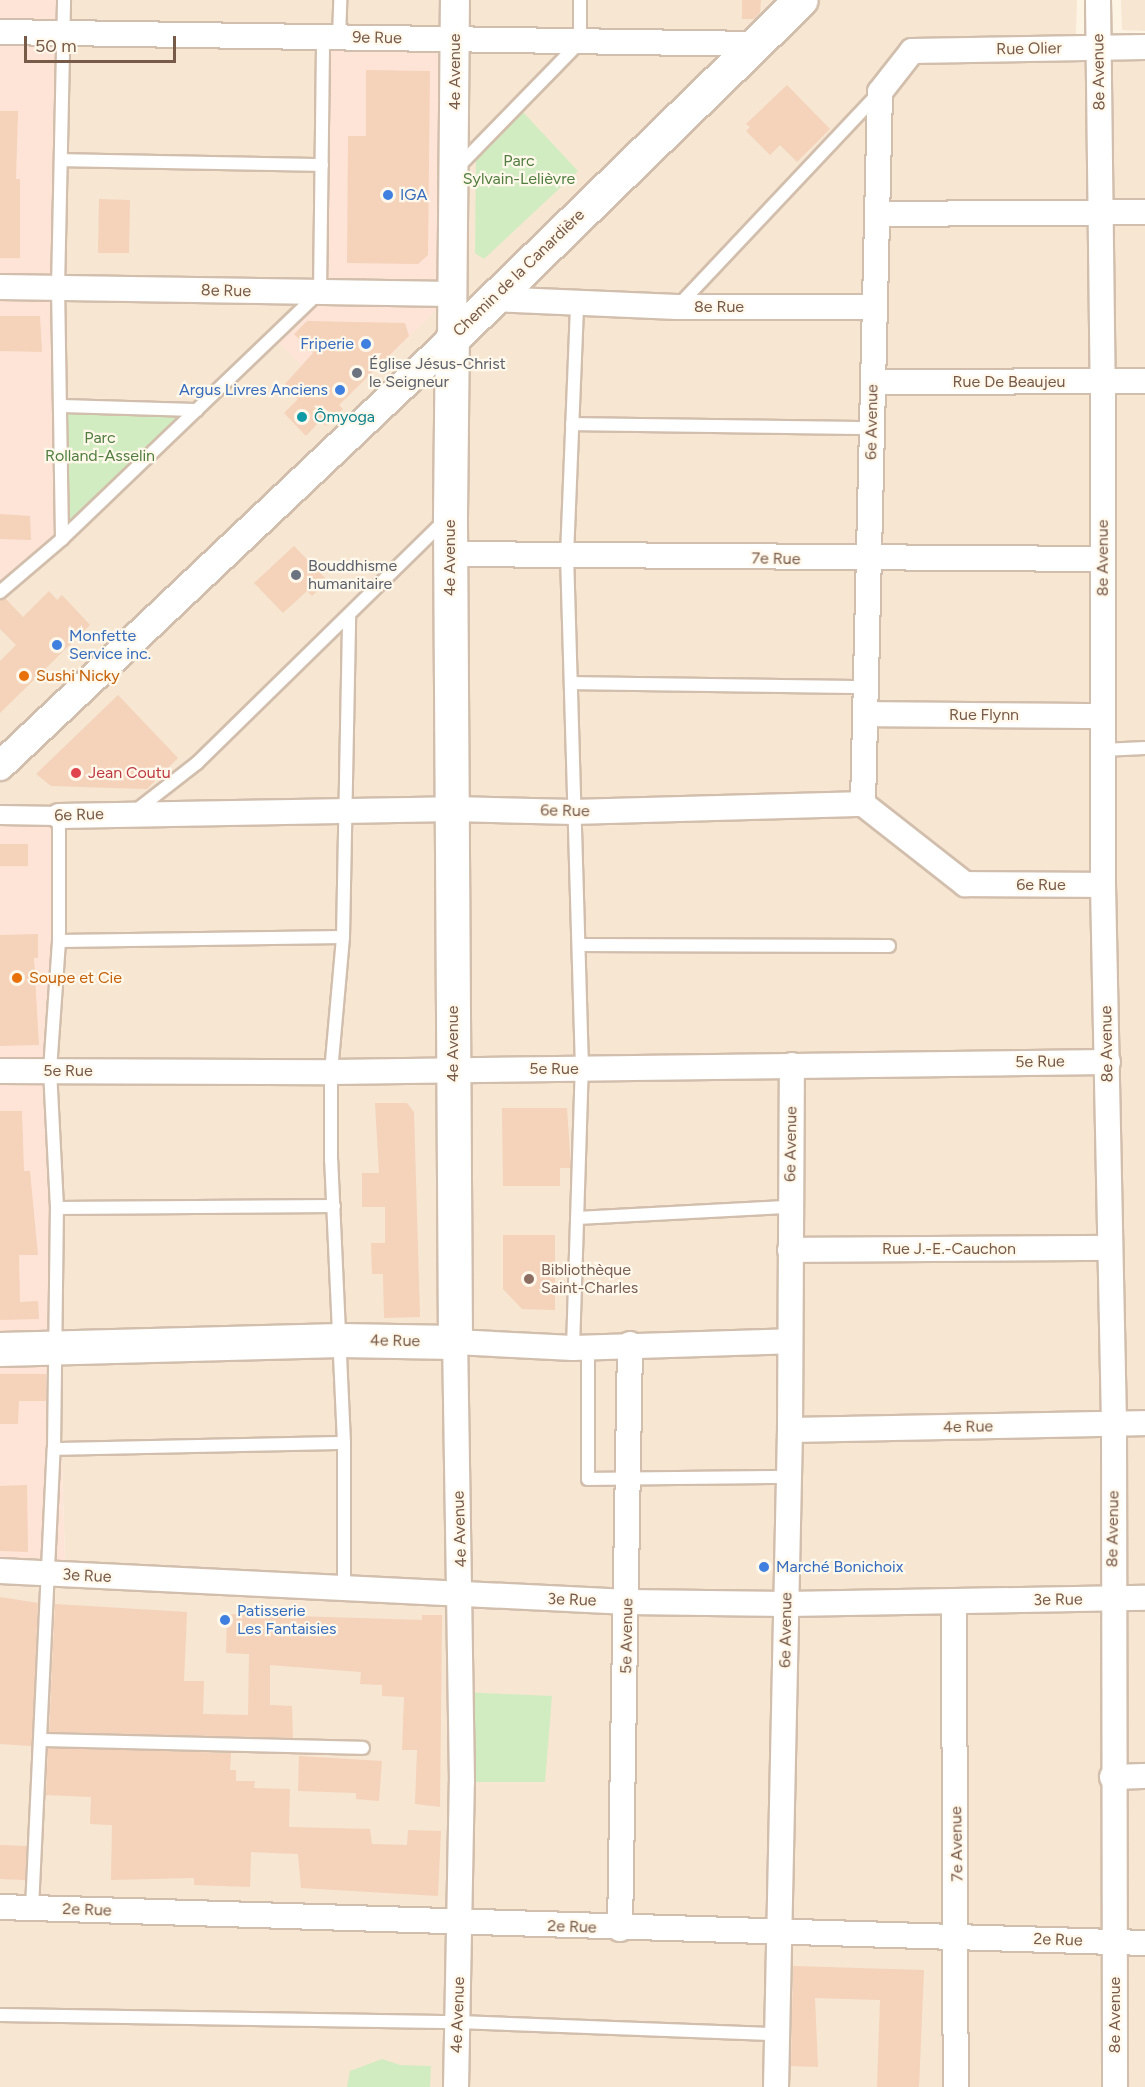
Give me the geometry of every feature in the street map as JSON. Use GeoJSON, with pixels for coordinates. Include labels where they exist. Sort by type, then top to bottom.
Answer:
{"type":"FeatureCollection","features":[{"type":"Feature","properties":{"kind":"main road","name":"Chemin de la Canardière"},"geometry":{"type":"LineString","coordinates":[[452,339],[800,0]]}},
{"type":"Feature","properties":{"kind":"main road","name":"4e Avenue"},"geometry":{"type":"LineString","coordinates":[[452,339],[450,554],[455,1342]]}},
{"type":"Feature","properties":{"kind":"main road","name":"4e Rue"},"geometry":{"type":"LineString","coordinates":[[0,1349],[340,1340],[455,1342]]}},
{"type":"Feature","properties":{"kind":"street","name":"4e Avenue"},"geometry":{"type":"LineString","coordinates":[[452,339],[455,0]]}},
{"type":"Feature","properties":{"kind":"street","name":"8e Avenue"},"geometry":{"type":"LineString","coordinates":[[1098,0],[1103,381],[1103,885],[1114,1424],[1112,1777],[1115,2087]]}},
{"type":"Feature","properties":{"kind":"street","name":"9e Rue"},"geometry":{"type":"LineString","coordinates":[[0,32],[755,44]]}},
{"type":"Feature","properties":{"kind":"street","name":"Rue Olier"},"geometry":{"type":"LineString","coordinates":[[880,92],[912,51],[1145,47]]}},
{"type":"Feature","properties":{"kind":"street","name":"6e Avenue"},"geometry":{"type":"LineString","coordinates":[[863,804],[880,92]]}},
{"type":"Feature","properties":{"kind":"street"},"geometry":{"type":"LineString","coordinates":[[877,214],[1145,212]]}},
{"type":"Feature","properties":{"kind":"street","name":"8e Rue"},"geometry":{"type":"LineString","coordinates":[[0,287],[453,294]]}},
{"type":"Feature","properties":{"kind":"street","name":"8e Rue"},"geometry":{"type":"LineString","coordinates":[[492,299],[677,307],[875,307]]}},
{"type":"Feature","properties":{"kind":"street","name":"Chemin de la Canardière"},"geometry":{"type":"LineString","coordinates":[[0,766],[452,339]]}},
{"type":"Feature","properties":{"kind":"street","name":"Rue De Beaujeu"},"geometry":{"type":"LineString","coordinates":[[873,382],[1145,381]]}},
{"type":"Feature","properties":{"kind":"street","name":"7e Rue"},"geometry":{"type":"LineString","coordinates":[[450,554],[869,560],[1102,559]]}},
{"type":"Feature","properties":{"kind":"street","name":"Rue Flynn"},"geometry":{"type":"LineString","coordinates":[[866,714],[1103,716]]}},
{"type":"Feature","properties":{"kind":"street","name":"6e Rue"},"geometry":{"type":"LineString","coordinates":[[0,815],[453,809],[575,812],[863,804],[966,884],[1103,885]]}},
{"type":"Feature","properties":{"kind":"street","name":"5e Rue"},"geometry":{"type":"LineString","coordinates":[[0,1071],[331,1072],[453,1068],[582,1069],[1107,1062]]}},
{"type":"Feature","properties":{"kind":"street","name":"6e Avenue"},"geometry":{"type":"LineString","coordinates":[[776,2087],[790,1430],[792,1065]]}},
{"type":"Feature","properties":{"kind":"street","name":"Rue J.-E.-Cauchon"},"geometry":{"type":"LineString","coordinates":[[790,1250],[1109,1248]]}},
{"type":"Feature","properties":{"kind":"street","name":"4e Rue"},"geometry":{"type":"LineString","coordinates":[[455,1342],[581,1347],[790,1341]]}},
{"type":"Feature","properties":{"kind":"street","name":"4e Avenue"},"geometry":{"type":"LineString","coordinates":[[455,1342],[461,1596],[460,1924],[456,2087]]}},
{"type":"Feature","properties":{"kind":"street","name":"5e Avenue"},"geometry":{"type":"LineString","coordinates":[[620,1929],[628,1602],[630,1344]]}},
{"type":"Feature","properties":{"kind":"street","name":"4e Rue"},"geometry":{"type":"LineString","coordinates":[[790,1430],[1145,1423]]}},
{"type":"Feature","properties":{"kind":"street","name":"3e Rue"},"geometry":{"type":"LineString","coordinates":[[0,1571],[461,1596],[628,1602],[787,1604],[1145,1598]]}},
{"type":"Feature","properties":{"kind":"street","name":"7e Avenue"},"geometry":{"type":"LineString","coordinates":[[954,1601],[958,1937],[956,2087]]}},
{"type":"Feature","properties":{"kind":"street"},"geometry":{"type":"LineString","coordinates":[[1112,1777],[1145,1776]]}},
{"type":"Feature","properties":{"kind":"street","name":"2e Rue"},"geometry":{"type":"LineString","coordinates":[[0,1907],[460,1924],[1145,1943]]}},
{"type":"Feature","properties":{"kind":"lane"},"geometry":{"type":"LineString","coordinates":[[63,539],[58,289],[64,0]]}},
{"type":"Feature","properties":{"kind":"lane"},"geometry":{"type":"LineString","coordinates":[[0,592],[63,539],[320,292],[322,165],[331,38],[340,0]]}},
{"type":"Feature","properties":{"kind":"lane"},"geometry":{"type":"LineString","coordinates":[[454,171],[580,42],[580,0]]}},
{"type":"Feature","properties":{"kind":"lane"},"geometry":{"type":"LineString","coordinates":[[677,307],[880,92]]}},
{"type":"Feature","properties":{"kind":"lane"},"geometry":{"type":"LineString","coordinates":[[61,160],[322,165]]}},
{"type":"Feature","properties":{"kind":"lane"},"geometry":{"type":"LineString","coordinates":[[577,302],[567,556],[582,1069],[578,1218],[581,1347],[588,1479],[789,1477]]}},
{"type":"Feature","properties":{"kind":"lane"},"geometry":{"type":"LineString","coordinates":[[60,406],[197,410]]}},
{"type":"Feature","properties":{"kind":"lane"},"geometry":{"type":"LineString","coordinates":[[572,424],[872,428]]}},
{"type":"Feature","properties":{"kind":"lane"},"geometry":{"type":"LineString","coordinates":[[133,812],[197,762],[450,516]]}},
{"type":"Feature","properties":{"kind":"lane"},"geometry":{"type":"LineString","coordinates":[[344,1590],[344,1443],[331,1072],[343,937],[342,810],[349,615]]}},
{"type":"Feature","properties":{"kind":"lane"},"geometry":{"type":"LineString","coordinates":[[571,683],[866,687]]}},
{"type":"Feature","properties":{"kind":"lane"},"geometry":{"type":"LineString","coordinates":[[1103,750],[1145,748]]}},
{"type":"Feature","properties":{"kind":"lane"},"geometry":{"type":"LineString","coordinates":[[32,1908],[46,1574],[54,1449],[52,1348],[57,1208],[50,1070],[59,941],[59,816]]}},
{"type":"Feature","properties":{"kind":"lane"},"geometry":{"type":"LineString","coordinates":[[59,941],[343,937]]}},
{"type":"Feature","properties":{"kind":"lane"},"geometry":{"type":"LineString","coordinates":[[579,945],[889,946]]}},
{"type":"Feature","properties":{"kind":"lane"},"geometry":{"type":"LineString","coordinates":[[57,1208],[334,1206]]}},
{"type":"Feature","properties":{"kind":"lane"},"geometry":{"type":"LineString","coordinates":[[578,1218],[790,1207]]}},
{"type":"Feature","properties":{"kind":"lane"},"geometry":{"type":"LineString","coordinates":[[54,1449],[344,1443]]}},
{"type":"Feature","properties":{"kind":"lane"},"geometry":{"type":"LineString","coordinates":[[40,1740],[363,1748]]}},
{"type":"Feature","properties":{"kind":"lane"},"geometry":{"type":"LineString","coordinates":[[0,2015],[458,2022],[777,2034]]}},
{"type":"Feature","properties":{"kind":"shaded area"},"geometry":{"type":"Polygon","coordinates":[[[0,0],[64,0],[62,539],[0,592],[0,0]]]}},
{"type":"Feature","properties":{"kind":"shaded area"},"geometry":{"type":"Polygon","coordinates":[[[64,0],[1077,0],[1075,63],[1145,61],[1145,2087],[0,2087],[0,1562],[65,1560],[50,1070],[0,816],[0,592],[64,0]]]}},
{"type":"Feature","properties":{"kind":"shaded area"},"geometry":{"type":"Polygon","coordinates":[[[1121,0],[1145,0],[1145,31],[1122,30],[1121,0]]]}},
{"type":"Feature","properties":{"kind":"shaded area"},"geometry":{"type":"Polygon","coordinates":[[[323,38],[455,40],[453,294],[339,405],[274,337],[320,292],[323,38]]]}},
{"type":"Feature","properties":{"kind":"shaded area"},"geometry":{"type":"Polygon","coordinates":[[[0,816],[58,818],[50,1070],[65,1561],[0,1562],[0,816]]]}},
{"type":"Feature","properties":{"kind":"green space","name":"Parc Sylvain-Lelièvre"},"geometry":{"type":"Polygon","coordinates":[[[521,110],[578,171],[484,259],[475,253],[476,152],[521,110]]]}},
{"type":"Feature","properties":{"kind":"green space","name":"Parc Rolland-Asselin"},"geometry":{"type":"Polygon","coordinates":[[[60,406],[197,410],[62,539],[60,406]]]}},
{"type":"Feature","properties":{"kind":"green space"},"geometry":{"type":"Polygon","coordinates":[[[461,1692],[552,1696],[545,1782],[462,1782],[461,1692]]]}},
{"type":"Feature","properties":{"kind":"green space"},"geometry":{"type":"Polygon","coordinates":[[[382,2059],[400,2065],[431,2066],[430,2087],[347,2087],[350,2071],[382,2059]]]}},
{"type":"Feature","properties":{"kind":"building"},"geometry":{"type":"Polygon","coordinates":[[[742,0],[761,0],[760,13],[754,19],[742,19],[742,0]]]}},
{"type":"Feature","properties":{"kind":"building","name":"IGA"},"geometry":{"type":"Polygon","coordinates":[[[366,70],[430,71],[428,255],[418,264],[347,263],[348,136],[366,136],[366,70]]]}},
{"type":"Feature","properties":{"kind":"building"},"geometry":{"type":"Polygon","coordinates":[[[787,85],[830,129],[797,162],[780,145],[770,155],[746,131],[750,127],[746,124],[787,85]]]}},
{"type":"Feature","properties":{"kind":"building"},"geometry":{"type":"Polygon","coordinates":[[[0,111],[18,111],[16,179],[20,179],[20,258],[0,258],[0,111]]]}},
{"type":"Feature","properties":{"kind":"building"},"geometry":{"type":"Polygon","coordinates":[[[99,199],[130,200],[129,253],[98,253],[99,199]]]}},
{"type":"Feature","properties":{"kind":"building"},"geometry":{"type":"Polygon","coordinates":[[[0,316],[40,316],[42,352],[0,351],[0,316]]]}},
{"type":"Feature","properties":{"kind":"building"},"geometry":{"type":"Polygon","coordinates":[[[307,321],[405,323],[409,336],[339,405],[343,409],[326,426],[320,421],[306,436],[284,413],[298,399],[285,384],[313,353],[294,334],[307,321]]]}},
{"type":"Feature","properties":{"kind":"building"},"geometry":{"type":"Polygon","coordinates":[[[0,514],[30,516],[31,540],[0,539],[0,514]]]}},
{"type":"Feature","properties":{"kind":"building"},"geometry":{"type":"Polygon","coordinates":[[[294,546],[328,581],[312,596],[307,591],[283,613],[254,583],[294,546]]]}},
{"type":"Feature","properties":{"kind":"building"},"geometry":{"type":"Polygon","coordinates":[[[49,591],[57,600],[62,595],[90,625],[0,713],[0,661],[16,645],[0,629],[0,600],[5,598],[23,617],[49,591]]]}},
{"type":"Feature","properties":{"kind":"building"},"geometry":{"type":"Polygon","coordinates":[[[118,695],[178,758],[147,789],[51,786],[36,774],[118,695]]]}},
{"type":"Feature","properties":{"kind":"building"},"geometry":{"type":"Polygon","coordinates":[[[0,844],[28,844],[28,866],[0,866],[0,844]]]}},
{"type":"Feature","properties":{"kind":"building"},"geometry":{"type":"Polygon","coordinates":[[[38,934],[38,958],[34,958],[39,1045],[0,1046],[0,935],[38,934]]]}},
{"type":"Feature","properties":{"kind":"building"},"geometry":{"type":"Polygon","coordinates":[[[375,1103],[407,1103],[414,1112],[420,1317],[384,1318],[383,1274],[372,1274],[371,1243],[385,1243],[385,1207],[362,1207],[362,1173],[379,1173],[375,1103]]]}},
{"type":"Feature","properties":{"kind":"building"},"geometry":{"type":"Polygon","coordinates":[[[502,1108],[567,1108],[571,1168],[560,1168],[560,1186],[503,1186],[502,1108]]]}},
{"type":"Feature","properties":{"kind":"building"},"geometry":{"type":"Polygon","coordinates":[[[0,1111],[22,1111],[24,1171],[30,1171],[38,1255],[19,1255],[20,1302],[38,1301],[39,1319],[0,1320],[0,1111]]]}},
{"type":"Feature","properties":{"kind":"building"},"geometry":{"type":"Polygon","coordinates":[[[503,1235],[555,1235],[555,1310],[522,1309],[503,1289],[503,1235]]]}},
{"type":"Feature","properties":{"kind":"building"},"geometry":{"type":"Polygon","coordinates":[[[0,1374],[46,1374],[46,1401],[19,1401],[18,1424],[0,1424],[0,1374]]]}},
{"type":"Feature","properties":{"kind":"building"},"geometry":{"type":"Polygon","coordinates":[[[27,1485],[28,1552],[0,1551],[0,1486],[27,1485]]]}},
{"type":"Feature","properties":{"kind":"building"},"geometry":{"type":"Polygon","coordinates":[[[0,1597],[38,1603],[32,1746],[0,1744],[0,1597]]]}},
{"type":"Feature","properties":{"kind":"building"},"geometry":{"type":"Polygon","coordinates":[[[55,1604],[187,1612],[184,1681],[204,1681],[203,1714],[248,1715],[249,1654],[226,1653],[227,1614],[422,1620],[422,1615],[442,1615],[440,1807],[415,1804],[417,1750],[402,1750],[404,1697],[382,1696],[382,1685],[360,1684],[361,1672],[270,1665],[270,1705],[292,1706],[293,1738],[49,1732],[55,1604]]]}},
{"type":"Feature","properties":{"kind":"building"},"geometry":{"type":"Polygon","coordinates":[[[48,1748],[231,1753],[230,1770],[236,1770],[236,1781],[255,1781],[254,1788],[290,1789],[289,1827],[370,1829],[372,1844],[407,1845],[408,1830],[441,1831],[438,1896],[301,1888],[298,1854],[251,1852],[250,1887],[194,1885],[194,1878],[111,1880],[112,1825],[90,1824],[91,1797],[46,1795],[48,1748]]]}},
{"type":"Feature","properties":{"kind":"building"},"geometry":{"type":"Polygon","coordinates":[[[299,1756],[382,1761],[379,1801],[356,1799],[356,1793],[298,1791],[299,1756]]]}},
{"type":"Feature","properties":{"kind":"building"},"geometry":{"type":"Polygon","coordinates":[[[0,1845],[27,1846],[25,1880],[0,1879],[0,1845]]]}},
{"type":"Feature","properties":{"kind":"building"},"geometry":{"type":"Polygon","coordinates":[[[793,1966],[924,1970],[919,2087],[877,2087],[880,2000],[815,1998],[818,2067],[791,2066],[793,1966]]]}},
{"type":"Feature","properties":{"kind":"place","name":"IGA"},"geometry":{"type":"Point","coordinates":[388,195]}},
{"type":"Feature","properties":{"kind":"place","name":"Friperie"},"geometry":{"type":"Point","coordinates":[366,344]}},
{"type":"Feature","properties":{"kind":"place","name":"Église Jésus-Christ le Seigneur"},"geometry":{"type":"Point","coordinates":[357,373]}},
{"type":"Feature","properties":{"kind":"place","name":"Argus Livres Anciens"},"geometry":{"type":"Point","coordinates":[340,390]}},
{"type":"Feature","properties":{"kind":"place","name":"Ômyoga"},"geometry":{"type":"Point","coordinates":[302,417]}},
{"type":"Feature","properties":{"kind":"place","name":"Bouddhisme humanitaire"},"geometry":{"type":"Point","coordinates":[296,575]}},
{"type":"Feature","properties":{"kind":"place","name":"Monfette Service inc."},"geometry":{"type":"Point","coordinates":[57,645]}},
{"type":"Feature","properties":{"kind":"place","name":"Sushi Nicky"},"geometry":{"type":"Point","coordinates":[24,676]}},
{"type":"Feature","properties":{"kind":"place","name":"Jean Coutu"},"geometry":{"type":"Point","coordinates":[76,773]}},
{"type":"Feature","properties":{"kind":"place","name":"Soupe et Cie"},"geometry":{"type":"Point","coordinates":[17,978]}},
{"type":"Feature","properties":{"kind":"place","name":"Bibliothèque Saint-Charles"},"geometry":{"type":"Point","coordinates":[529,1279]}},
{"type":"Feature","properties":{"kind":"place","name":"Marché Bonichoix"},"geometry":{"type":"Point","coordinates":[764,1567]}},
{"type":"Feature","properties":{"kind":"place","name":"Patisserie Les Fantaisies"},"geometry":{"type":"Point","coordinates":[225,1620]}}]}
